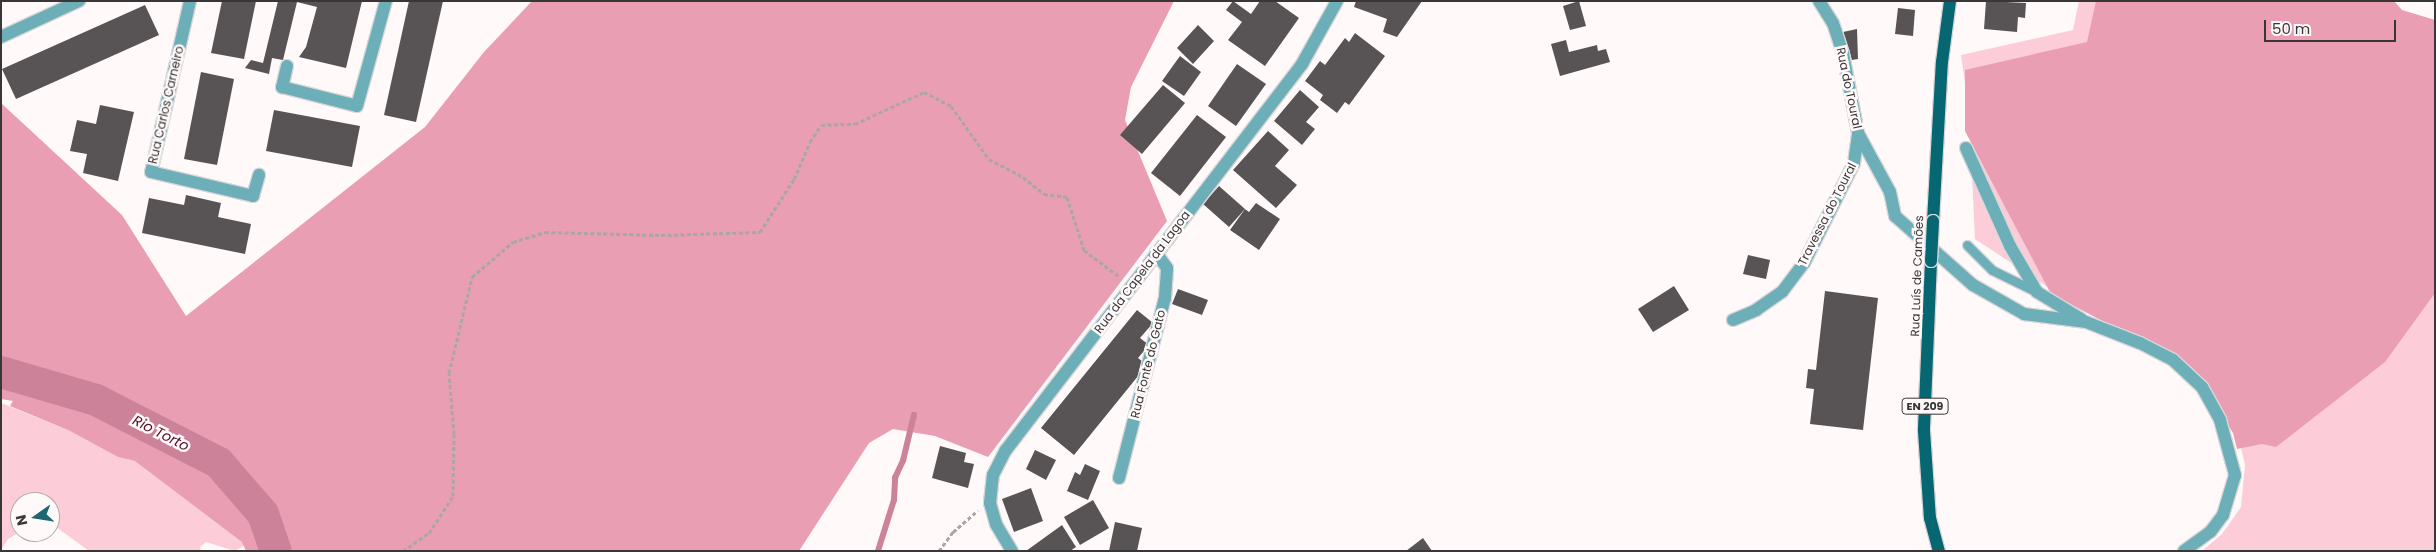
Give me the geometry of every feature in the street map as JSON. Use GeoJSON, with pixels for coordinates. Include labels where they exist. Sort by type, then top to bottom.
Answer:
{"type":"FeatureCollection","features":[{"type":"Feature","properties":{"kind":"main road","name":"Rua Luís de Camões"},"geometry":{"type":"LineString","coordinates":[[1939,551],[1930,518],[1924,431],[1942,62],[1950,1]]}},
{"type":"Feature","properties":{"kind":"street"},"geometry":{"type":"LineString","coordinates":[[1,37],[79,1]]}},
{"type":"Feature","properties":{"kind":"street","name":"Rua Carlos Carneiro"},"geometry":{"type":"LineString","coordinates":[[190,1],[150,172],[253,196],[259,175]]}},
{"type":"Feature","properties":{"kind":"street"},"geometry":{"type":"LineString","coordinates":[[287,66],[282,86],[358,106],[386,1]]}},
{"type":"Feature","properties":{"kind":"street","name":"Rua da Capela da Lagoa"},"geometry":{"type":"LineString","coordinates":[[1012,551],[996,524],[990,503],[993,475],[1006,450],[1302,64],[1337,1]]}},
{"type":"Feature","properties":{"kind":"street","name":"Rua do Toural"},"geometry":{"type":"LineString","coordinates":[[1819,1],[1833,23],[1843,54],[1858,133],[1890,192],[1895,216],[1972,285],[2024,314],[2086,322]]}},
{"type":"Feature","properties":{"kind":"street","name":"Travessa do Toural"},"geometry":{"type":"LineString","coordinates":[[1733,320],[1756,310],[1782,292],[1804,263],[1854,163],[1858,133]]}},
{"type":"Feature","properties":{"kind":"street","name":"Rua do Toural"},"geometry":{"type":"LineString","coordinates":[[1966,148],[2010,246],[2037,292],[2086,322],[2140,343],[2172,360],[2202,387],[2220,420],[2232,455],[2235,475],[2232,495],[2223,515],[2210,532],[2184,551]]}},
{"type":"Feature","properties":{"kind":"street","name":"Rua Fonte do Gato"},"geometry":{"type":"LineString","coordinates":[[1119,478],[1166,289],[1167,268],[1156,253]]}},
{"type":"Feature","properties":{"kind":"lane"},"geometry":{"type":"LineString","coordinates":[[1967,245],[1992,270],[2037,292]]}},
{"type":"Feature","properties":{"kind":"path"},"geometry":{"type":"LineString","coordinates":[[403,551],[429,533],[452,496],[454,434],[450,373],[472,277],[513,242],[545,232],[661,235],[760,232],[794,179],[810,142],[821,125],[855,124],[924,92],[951,106],[989,159],[1023,177],[1044,194],[1067,197],[1084,250],[1132,286]]}},
{"type":"Feature","properties":{"kind":"path"},"geometry":{"type":"LineString","coordinates":[[938,551],[953,532],[990,503]]}},
{"type":"Feature","properties":{"kind":"shaded area"},"geometry":{"type":"Polygon","coordinates":[[[532,1],[1174,1],[1131,87],[1125,120],[1167,221],[988,457],[935,436],[893,429],[869,443],[799,551],[246,551],[242,542],[135,461],[118,457],[68,430],[10,406],[13,401],[1,399],[1,103],[122,215],[186,316],[425,127],[484,52],[532,1]]]}},
{"type":"Feature","properties":{"kind":"shaded area"},"geometry":{"type":"Polygon","coordinates":[[[2079,1],[2376,1],[2435,35],[2435,551],[2202,551],[2222,534],[2241,507],[2245,465],[2237,430],[2203,374],[2046,286],[1975,239],[1969,111],[1961,55],[2073,30],[2079,1]]]}},
{"type":"Feature","properties":{"kind":"shaded area"},"geometry":{"type":"Polygon","coordinates":[[[2096,1],[2394,1],[2402,10],[2435,20],[2435,293],[2385,362],[2276,447],[2262,444],[2237,449],[2233,433],[2190,367],[2051,294],[1965,131],[1965,70],[2087,42],[2096,1]]]}},
{"type":"Feature","properties":{"kind":"shaded area"},"geometry":{"type":"Polygon","coordinates":[[[1,403],[68,430],[118,457],[183,472],[245,545],[235,551],[206,542],[200,547],[201,551],[89,551],[60,530],[60,492],[10,492],[10,538],[1,550],[1,403]]]}},
{"type":"Feature","properties":{"kind":"building"},"geometry":{"type":"Polygon","coordinates":[[[222,1],[256,1],[244,59],[211,53],[222,1]]]}},
{"type":"Feature","properties":{"kind":"building"},"geometry":{"type":"Polygon","coordinates":[[[278,1],[362,1],[346,68],[299,57],[306,47],[317,7],[297,2],[283,60],[272,58],[269,74],[245,68],[251,60],[263,63],[278,1]]]}},
{"type":"Feature","properties":{"kind":"building"},"geometry":{"type":"Polygon","coordinates":[[[409,1],[443,1],[416,122],[384,115],[409,1]]]}},
{"type":"Feature","properties":{"kind":"building"},"geometry":{"type":"Polygon","coordinates":[[[1233,1],[1251,14],[1260,1],[1275,1],[1299,18],[1265,66],[1228,40],[1242,22],[1226,10],[1233,1]]]}},
{"type":"Feature","properties":{"kind":"building"},"geometry":{"type":"Polygon","coordinates":[[[1356,1],[1422,1],[1397,37],[1383,32],[1387,19],[1354,7],[1356,1]]]}},
{"type":"Feature","properties":{"kind":"building"},"geometry":{"type":"Polygon","coordinates":[[[1579,1],[1586,26],[1570,30],[1563,6],[1579,1]]]}},
{"type":"Feature","properties":{"kind":"building"},"geometry":{"type":"Polygon","coordinates":[[[1986,1],[2026,3],[2025,18],[2018,17],[2017,32],[1984,29],[1986,1]]]}},
{"type":"Feature","properties":{"kind":"building"},"geometry":{"type":"Polygon","coordinates":[[[145,5],[159,35],[16,99],[2,69],[145,5]]]}},
{"type":"Feature","properties":{"kind":"building"},"geometry":{"type":"Polygon","coordinates":[[[1898,8],[1915,10],[1913,36],[1895,34],[1898,8]]]}},
{"type":"Feature","properties":{"kind":"building"},"geometry":{"type":"Polygon","coordinates":[[[1198,25],[1214,41],[1193,64],[1177,48],[1198,25]]]}},
{"type":"Feature","properties":{"kind":"building"},"geometry":{"type":"Polygon","coordinates":[[[1857,29],[1858,59],[1852,60],[1843,32],[1857,29]]]}},
{"type":"Feature","properties":{"kind":"building"},"geometry":{"type":"Polygon","coordinates":[[[1355,33],[1385,56],[1349,105],[1345,102],[1337,113],[1320,100],[1323,95],[1305,81],[1320,61],[1325,65],[1345,38],[1349,42],[1355,33]]]}},
{"type":"Feature","properties":{"kind":"building"},"geometry":{"type":"Polygon","coordinates":[[[1566,40],[1569,52],[1597,45],[1598,51],[1606,49],[1610,62],[1560,76],[1551,44],[1566,40]]]}},
{"type":"Feature","properties":{"kind":"building"},"geometry":{"type":"Polygon","coordinates":[[[1180,56],[1201,72],[1184,96],[1162,81],[1180,56]]]}},
{"type":"Feature","properties":{"kind":"building"},"geometry":{"type":"Polygon","coordinates":[[[1237,64],[1266,84],[1236,126],[1208,106],[1237,64]]]}},
{"type":"Feature","properties":{"kind":"building"},"geometry":{"type":"Polygon","coordinates":[[[201,72],[234,79],[217,165],[184,159],[201,72]]]}},
{"type":"Feature","properties":{"kind":"building"},"geometry":{"type":"Polygon","coordinates":[[[1163,85],[1185,103],[1142,154],[1120,135],[1163,85]]]}},
{"type":"Feature","properties":{"kind":"building"},"geometry":{"type":"Polygon","coordinates":[[[1300,90],[1319,107],[1306,122],[1315,129],[1302,145],[1274,121],[1300,90]]]}},
{"type":"Feature","properties":{"kind":"building"},"geometry":{"type":"Polygon","coordinates":[[[100,105],[134,112],[118,181],[83,173],[87,154],[70,151],[77,120],[96,124],[100,105]]]}},
{"type":"Feature","properties":{"kind":"building"},"geometry":{"type":"Polygon","coordinates":[[[274,110],[360,126],[352,167],[266,151],[274,110]]]}},
{"type":"Feature","properties":{"kind":"building"},"geometry":{"type":"Polygon","coordinates":[[[1197,115],[1226,137],[1180,196],[1151,173],[1197,115]]]}},
{"type":"Feature","properties":{"kind":"building"},"geometry":{"type":"Polygon","coordinates":[[[1268,131],[1289,150],[1275,166],[1297,185],[1276,208],[1233,170],[1268,131]]]}},
{"type":"Feature","properties":{"kind":"building"},"geometry":{"type":"Polygon","coordinates":[[[1219,186],[1245,209],[1229,227],[1203,204],[1219,186]]]}},
{"type":"Feature","properties":{"kind":"building"},"geometry":{"type":"Polygon","coordinates":[[[186,195],[221,203],[218,217],[251,224],[245,254],[142,233],[149,198],[184,205],[186,195]]]}},
{"type":"Feature","properties":{"kind":"building"},"geometry":{"type":"Polygon","coordinates":[[[1256,203],[1280,219],[1259,250],[1230,230],[1245,209],[1249,212],[1256,203]]]}},
{"type":"Feature","properties":{"kind":"building"},"geometry":{"type":"Polygon","coordinates":[[[1748,255],[1770,260],[1766,279],[1743,274],[1748,255]]]}},
{"type":"Feature","properties":{"kind":"building"},"geometry":{"type":"Polygon","coordinates":[[[1674,286],[1689,310],[1653,332],[1638,309],[1674,286]]]}},
{"type":"Feature","properties":{"kind":"building"},"geometry":{"type":"Polygon","coordinates":[[[1178,289],[1208,300],[1202,315],[1172,304],[1178,289]]]}},
{"type":"Feature","properties":{"kind":"building"},"geometry":{"type":"Polygon","coordinates":[[[1825,291],[1878,298],[1863,430],[1810,424],[1814,389],[1806,388],[1808,369],[1816,370],[1825,291]]]}},
{"type":"Feature","properties":{"kind":"building"},"geometry":{"type":"Polygon","coordinates":[[[1137,310],[1153,323],[1140,338],[1149,345],[1138,358],[1147,365],[1074,455],[1041,428],[1137,310]]]}},
{"type":"Feature","properties":{"kind":"building"},"geometry":{"type":"Polygon","coordinates":[[[940,446],[966,453],[964,462],[974,464],[968,488],[932,478],[940,446]]]}},
{"type":"Feature","properties":{"kind":"building"},"geometry":{"type":"Polygon","coordinates":[[[1035,450],[1056,460],[1046,480],[1026,469],[1035,450]]]}},
{"type":"Feature","properties":{"kind":"building"},"geometry":{"type":"Polygon","coordinates":[[[1085,464],[1100,471],[1088,500],[1067,491],[1075,472],[1080,475],[1085,464]]]}},
{"type":"Feature","properties":{"kind":"building"},"geometry":{"type":"Polygon","coordinates":[[[1031,488],[1043,521],[1014,532],[1002,499],[1031,488]]]}},
{"type":"Feature","properties":{"kind":"building"},"geometry":{"type":"Polygon","coordinates":[[[1093,500],[1109,528],[1080,545],[1064,517],[1093,500]]]}},
{"type":"Feature","properties":{"kind":"building"},"geometry":{"type":"Polygon","coordinates":[[[1115,522],[1142,528],[1137,551],[1109,551],[1115,522]]]}},
{"type":"Feature","properties":{"kind":"building"},"geometry":{"type":"Polygon","coordinates":[[[1062,525],[1076,547],[1070,551],[1026,551],[1062,525]]]}},
{"type":"Feature","properties":{"kind":"building"},"geometry":{"type":"Polygon","coordinates":[[[1423,538],[1432,551],[1406,551],[1423,538]]]}},
{"type":"Feature","properties":{"kind":"waterway","name":"Rio Torto"},"geometry":{"type":"LineString","coordinates":[[1,372],[96,400],[219,463],[263,514],[276,551]]}},
{"type":"Feature","properties":{"kind":"waterway"},"geometry":{"type":"LineString","coordinates":[[878,551],[894,500],[895,478],[903,461],[914,415]]}}]}
